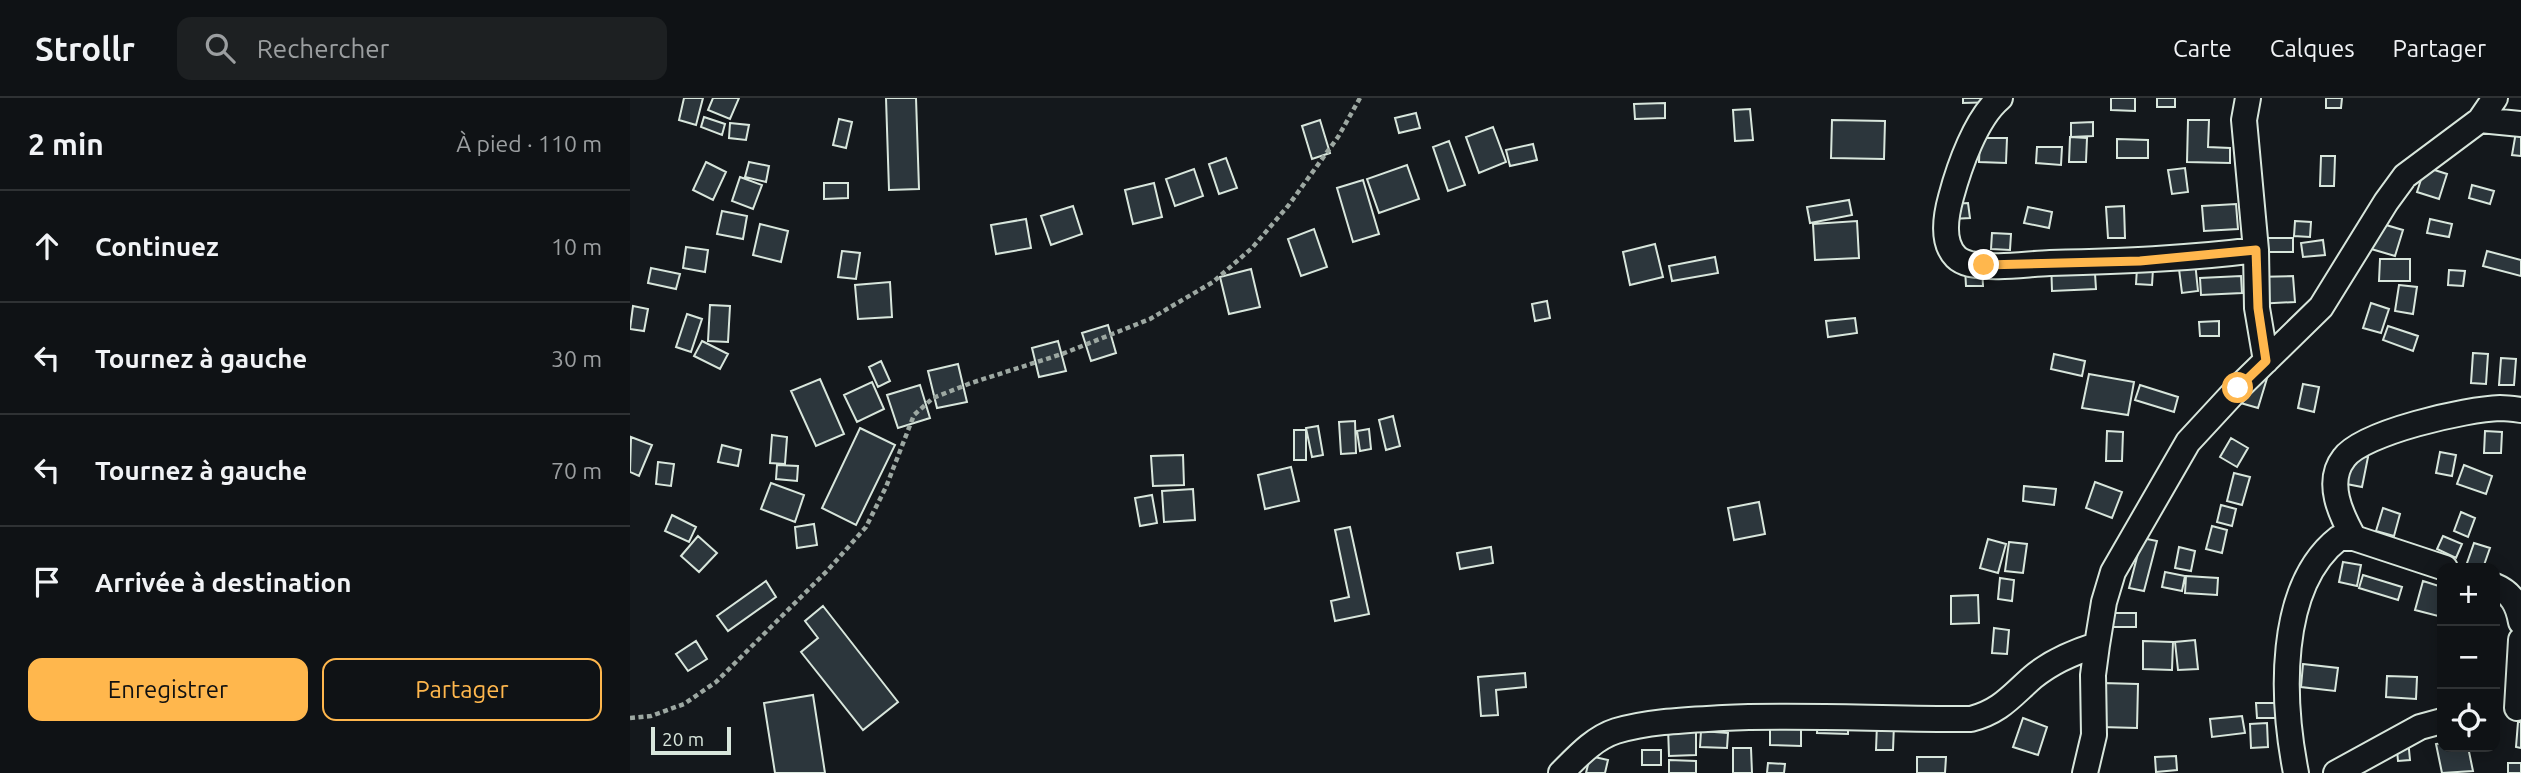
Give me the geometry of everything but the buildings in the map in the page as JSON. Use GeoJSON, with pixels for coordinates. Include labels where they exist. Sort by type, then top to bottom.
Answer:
{"type":"FeatureCollection","features":[{"type":"Feature","properties":{"kind":"street"},"geometry":{"type":"LineString","coordinates":[[2000,98],[1975,134],[1956,176],[1945,220],[1950,249],[1957,259],[1969,264],[1984,265],[2113,262],[2256,250]]}},
{"type":"Feature","properties":{"kind":"street"},"geometry":{"type":"LineString","coordinates":[[2248,98],[2244,120],[2256,250],[2258,308],[2266,361]]}},
{"type":"Feature","properties":{"kind":"street"},"geometry":{"type":"LineString","coordinates":[[2085,773],[2094,735],[2093,675],[2096,645],[2113,572],[2188,442],[2321,307],[2405,176],[2480,120],[2495,98]]}},
{"type":"Feature","properties":{"kind":"street"},"geometry":{"type":"LineString","coordinates":[[2480,120],[2521,124]]}},
{"type":"Feature","properties":{"kind":"street"},"geometry":{"type":"LineString","coordinates":[[2354,538],[2342,517],[2336,478],[2342,459],[2351,450],[2412,425],[2500,408],[2521,410]]}},
{"type":"Feature","properties":{"kind":"street"},"geometry":{"type":"LineString","coordinates":[[2296,773],[2291,750],[2287,692],[2288,652],[2297,599],[2312,566],[2339,538],[2354,538],[2437,565]]}},
{"type":"Feature","properties":{"kind":"street"},"geometry":{"type":"LineString","coordinates":[[2500,588],[2516,602],[2521,622]]}},
{"type":"Feature","properties":{"kind":"street"},"geometry":{"type":"LineString","coordinates":[[2511,709],[2521,639]]}},
{"type":"Feature","properties":{"kind":"street"},"geometry":{"type":"LineString","coordinates":[[1561,773],[1588,746],[1614,732],[1675,721],[1760,717],[1970,719],[1990,713],[2010,700],[2035,675],[2074,652],[2096,645]]}},
{"type":"Feature","properties":{"kind":"street"},"geometry":{"type":"LineString","coordinates":[[2336,773],[2420,727],[2437,722]]}},
{"type":"Feature","properties":{"kind":"path"},"geometry":{"type":"LineString","coordinates":[[630,718],[651,716],[684,704],[716,682],[827,571],[866,527],[887,487],[914,415],[933,398],[1062,354],[1150,318],[1213,282],[1252,248],[1288,206],[1338,137],[1360,98]]}},
{"type":"Feature","properties":{"kind":"route"},"geometry":{"type":"LineString","coordinates":[[1984,265],[2140,261],[2256,250],[2258,308],[2266,361],[2238,388]]}}]}
